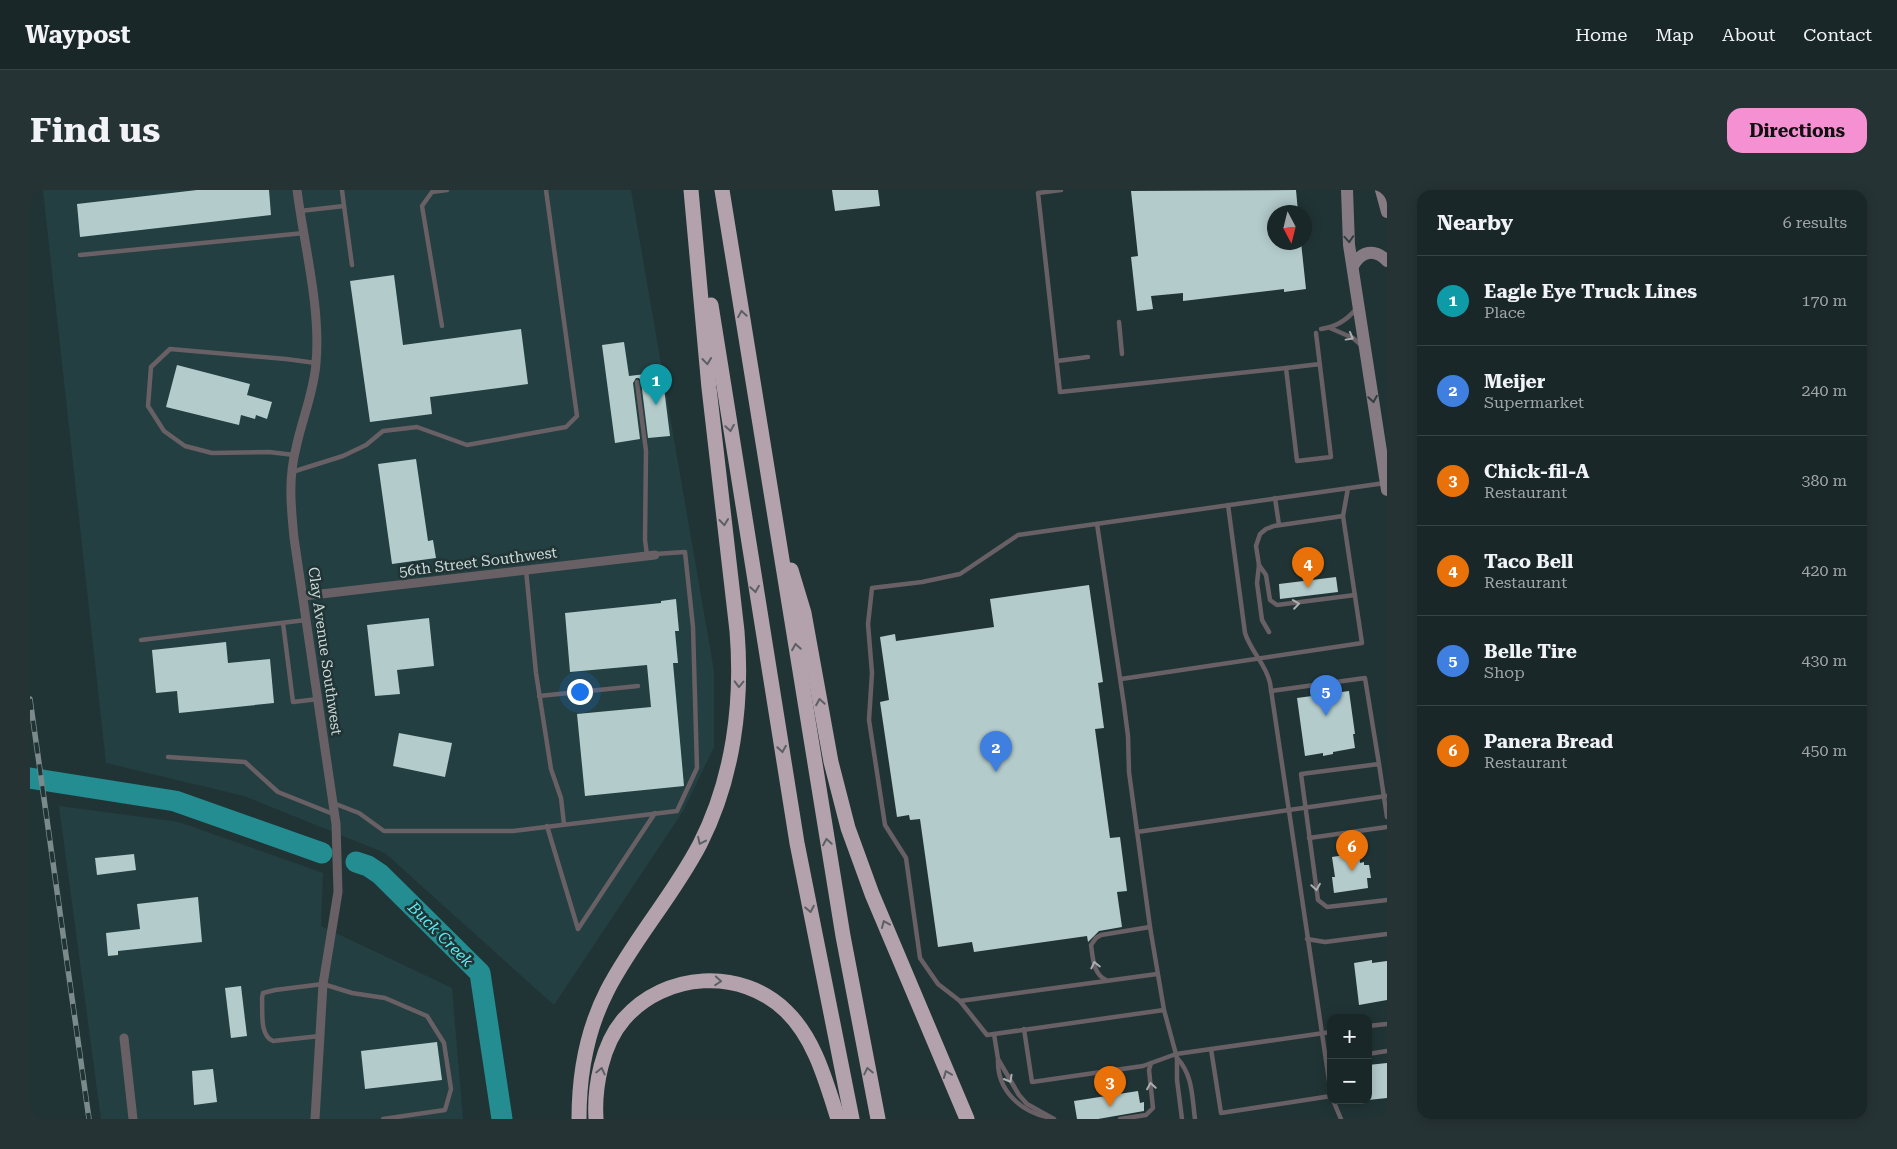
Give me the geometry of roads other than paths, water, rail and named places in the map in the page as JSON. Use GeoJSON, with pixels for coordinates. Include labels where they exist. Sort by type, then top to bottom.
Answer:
{"type":"FeatureCollection","features":[{"type":"Feature","properties":{"kind":"highway"},"geometry":{"type":"LineString","coordinates":[[579,1119],[581,1073],[592,1028],[614,979],[673,891],[700,843],[723,781],[733,741],[738,705],[739,671],[736,631],[706,359],[691,190]]}},
{"type":"Feature","properties":{"kind":"highway"},"geometry":{"type":"LineString","coordinates":[[691,190],[797,843],[852,1119]]}},
{"type":"Feature","properties":{"kind":"highway"},"geometry":{"type":"LineString","coordinates":[[722,190],[843,936],[878,1119]]}},
{"type":"Feature","properties":{"kind":"highway"},"geometry":{"type":"LineString","coordinates":[[775,517],[804,613],[831,762],[848,828],[872,894],[966,1119]]}},
{"type":"Feature","properties":{"kind":"highway"},"geometry":{"type":"LineString","coordinates":[[596,1119],[597,1086],[603,1061],[610,1042],[622,1020],[636,1007],[655,994],[673,986],[701,980],[730,982],[753,988],[785,1010],[803,1032],[816,1056],[838,1119]]}},
{"type":"Feature","properties":{"kind":"main road"},"geometry":{"type":"LineString","coordinates":[[1347,190],[1349,245],[1387,485]]}},
{"type":"Feature","properties":{"kind":"main road"},"geometry":{"type":"LineString","coordinates":[[1381,190],[1387,212]]}},
{"type":"Feature","properties":{"kind":"main road"},"geometry":{"type":"LineString","coordinates":[[1352,266],[1361,256],[1368,252],[1378,254],[1387,261]]}},
{"type":"Feature","properties":{"kind":"street","name":"Clay Avenue Southwest"},"geometry":{"type":"LineString","coordinates":[[297,190],[316,325],[316,363],[312,392],[294,455],[290,492],[294,538],[335,815],[338,892],[323,984],[315,1119]]}},
{"type":"Feature","properties":{"kind":"street","name":"56th Street Southwest"},"geometry":{"type":"LineString","coordinates":[[304,596],[651,555]]}},
{"type":"Feature","properties":{"kind":"street"},"geometry":{"type":"LineString","coordinates":[[124,1038],[133,1119]]}},
{"type":"Feature","properties":{"kind":"lane"},"geometry":{"type":"LineString","coordinates":[[342,190],[352,266]]}},
{"type":"Feature","properties":{"kind":"lane"},"geometry":{"type":"LineString","coordinates":[[442,326],[422,206],[432,192],[447,190]]}},
{"type":"Feature","properties":{"kind":"lane"},"geometry":{"type":"LineString","coordinates":[[292,472],[343,456],[366,445],[383,431],[417,428],[467,445],[566,427],[577,416],[546,190]]}},
{"type":"Feature","properties":{"kind":"lane"},"geometry":{"type":"LineString","coordinates":[[1061,190],[1038,193],[1060,392],[1320,364]]}},
{"type":"Feature","properties":{"kind":"lane"},"geometry":{"type":"LineString","coordinates":[[300,211],[344,206]]}},
{"type":"Feature","properties":{"kind":"lane"},"geometry":{"type":"LineString","coordinates":[[80,255],[304,233]]}},
{"type":"Feature","properties":{"kind":"lane"},"geometry":{"type":"LineString","coordinates":[[1321,329],[1330,328],[1348,318],[1358,306]]}},
{"type":"Feature","properties":{"kind":"lane"},"geometry":{"type":"LineString","coordinates":[[1119,322],[1122,354]]}},
{"type":"Feature","properties":{"kind":"lane"},"geometry":{"type":"LineString","coordinates":[[1330,328],[1352,338],[1366,352]]}},
{"type":"Feature","properties":{"kind":"lane"},"geometry":{"type":"LineString","coordinates":[[1286,368],[1297,462],[1331,457],[1316,333]]}},
{"type":"Feature","properties":{"kind":"lane"},"geometry":{"type":"LineString","coordinates":[[294,455],[269,452],[212,453],[185,446],[164,431],[148,406],[151,367],[170,350],[277,358],[316,363]]}},
{"type":"Feature","properties":{"kind":"lane"},"geometry":{"type":"LineString","coordinates":[[1056,361],[1088,357]]}},
{"type":"Feature","properties":{"kind":"lane"},"geometry":{"type":"LineString","coordinates":[[333,803],[359,813],[384,831],[513,831],[676,810],[697,768],[693,627],[685,552],[651,555],[645,540],[646,451],[637,382]]}},
{"type":"Feature","properties":{"kind":"lane"},"geometry":{"type":"LineString","coordinates":[[1164,1010],[987,1035],[960,1001],[938,984],[920,958],[906,858],[884,825],[868,720],[872,673],[868,624],[872,588],[922,582],[960,574],[1018,535],[1348,488],[1387,485]]}},
{"type":"Feature","properties":{"kind":"lane"},"geometry":{"type":"LineString","coordinates":[[1120,679],[1362,643],[1343,516],[1348,488]]}},
{"type":"Feature","properties":{"kind":"lane"},"geometry":{"type":"LineString","coordinates":[[1275,498],[1279,525]]}},
{"type":"Feature","properties":{"kind":"lane"},"geometry":{"type":"LineString","coordinates":[[1228,505],[1245,633],[1249,644],[1267,672],[1271,691],[1327,1068]]}},
{"type":"Feature","properties":{"kind":"lane"},"geometry":{"type":"LineString","coordinates":[[1269,632],[1262,620],[1257,583],[1259,565],[1256,546],[1258,538],[1266,529],[1279,525],[1343,516]]}},
{"type":"Feature","properties":{"kind":"lane"},"geometry":{"type":"LineString","coordinates":[[1097,524],[1128,736],[1129,772],[1150,927],[1164,1010],[1177,1056],[1177,1080],[1182,1119]]}},
{"type":"Feature","properties":{"kind":"lane"},"geometry":{"type":"LineString","coordinates":[[1259,565],[1266,575],[1270,600],[1277,605],[1355,595]]}},
{"type":"Feature","properties":{"kind":"lane"},"geometry":{"type":"LineString","coordinates":[[526,570],[539,696],[551,769],[561,798],[564,824]]}},
{"type":"Feature","properties":{"kind":"lane"},"geometry":{"type":"LineString","coordinates":[[141,640],[307,620]]}},
{"type":"Feature","properties":{"kind":"lane"},"geometry":{"type":"LineString","coordinates":[[283,622],[293,702],[319,699]]}},
{"type":"Feature","properties":{"kind":"lane"},"geometry":{"type":"LineString","coordinates":[[1271,691],[1365,678],[1386,796],[1387,817]]}},
{"type":"Feature","properties":{"kind":"lane"},"geometry":{"type":"LineString","coordinates":[[539,696],[638,686]]}},
{"type":"Feature","properties":{"kind":"lane"},"geometry":{"type":"LineString","coordinates":[[168,757],[245,762],[278,792],[335,815]]}},
{"type":"Feature","properties":{"kind":"lane"},"geometry":{"type":"LineString","coordinates":[[1379,764],[1301,774],[1318,900],[1327,907],[1387,900]]}},
{"type":"Feature","properties":{"kind":"lane"},"geometry":{"type":"LineString","coordinates":[[1137,832],[1386,796]]}},
{"type":"Feature","properties":{"kind":"lane"},"geometry":{"type":"LineString","coordinates":[[547,826],[578,929],[655,813]]}},
{"type":"Feature","properties":{"kind":"lane"},"geometry":{"type":"LineString","coordinates":[[1309,838],[1387,827]]}},
{"type":"Feature","properties":{"kind":"lane"},"geometry":{"type":"LineString","coordinates":[[1108,981],[1100,977],[1096,972],[1091,947],[1093,941],[1101,935],[1150,927]]}},
{"type":"Feature","properties":{"kind":"lane"},"geometry":{"type":"LineString","coordinates":[[1307,939],[1325,942],[1387,934]]}},
{"type":"Feature","properties":{"kind":"lane"},"geometry":{"type":"LineString","coordinates":[[960,1001],[1158,974]]}},
{"type":"Feature","properties":{"kind":"lane"},"geometry":{"type":"LineString","coordinates":[[320,1036],[273,1041],[268,1038],[264,1034],[263,993],[323,984],[352,993],[385,998],[427,1016],[444,1043],[451,1090],[445,1110],[382,1119]]}},
{"type":"Feature","properties":{"kind":"lane"},"geometry":{"type":"LineString","coordinates":[[1372,1026],[1387,1024]]}},
{"type":"Feature","properties":{"kind":"lane"},"geometry":{"type":"LineString","coordinates":[[1024,1030],[1032,1082],[1143,1066],[1211,1049],[1327,1033]]}},
{"type":"Feature","properties":{"kind":"lane"},"geometry":{"type":"LineString","coordinates":[[994,1034],[998,1059],[997,1069],[1000,1080],[1020,1106],[1032,1114],[1053,1119]]}},
{"type":"Feature","properties":{"kind":"lane"},"geometry":{"type":"LineString","coordinates":[[1211,1049],[1221,1113],[1327,1096]]}},
{"type":"Feature","properties":{"kind":"lane"},"geometry":{"type":"LineString","coordinates":[[1372,1053],[1387,1051]]}},
{"type":"Feature","properties":{"kind":"lane"},"geometry":{"type":"LineString","coordinates":[[1177,1056],[1189,1075],[1195,1119]]}},
{"type":"Feature","properties":{"kind":"lane"},"geometry":{"type":"LineString","coordinates":[[998,1059],[1022,1100],[1053,1119]]}},
{"type":"Feature","properties":{"kind":"lane"},"geometry":{"type":"LineString","coordinates":[[1120,1119],[1146,1115],[1152,1110],[1154,1100],[1149,1070],[1151,1063]]}},
{"type":"Feature","properties":{"kind":"lane"},"geometry":{"type":"LineString","coordinates":[[1335,1104],[1341,1119]]}},
{"type":"Feature","properties":{"kind":"waterway","name":"Buck Creek"},"geometry":{"type":"LineString","coordinates":[[30,778],[175,801],[322,853]]}},
{"type":"Feature","properties":{"kind":"waterway","name":"Buck Creek"},"geometry":{"type":"LineString","coordinates":[[356,862],[368,866],[380,874],[480,973],[502,1119]]}},
{"type":"Feature","properties":{"kind":"railway"},"geometry":{"type":"LineString","coordinates":[[30,699],[89,1119]]}},
{"type":"Feature","properties":{"kind":"place","name":"Eagle Eye Truck Lines"},"geometry":{"type":"Point","coordinates":[656,405]}},
{"type":"Feature","properties":{"kind":"place","name":"Taco Bell"},"geometry":{"type":"Point","coordinates":[1308,588]}},
{"type":"Feature","properties":{"kind":"place","name":"Belle Tire"},"geometry":{"type":"Point","coordinates":[1326,716]}},
{"type":"Feature","properties":{"kind":"place","name":"Meijer"},"geometry":{"type":"Point","coordinates":[996,772]}},
{"type":"Feature","properties":{"kind":"place","name":"Panera Bread"},"geometry":{"type":"Point","coordinates":[1352,871]}},
{"type":"Feature","properties":{"kind":"place","name":"Chick-fil-A"},"geometry":{"type":"Point","coordinates":[1110,1107]}}]}
